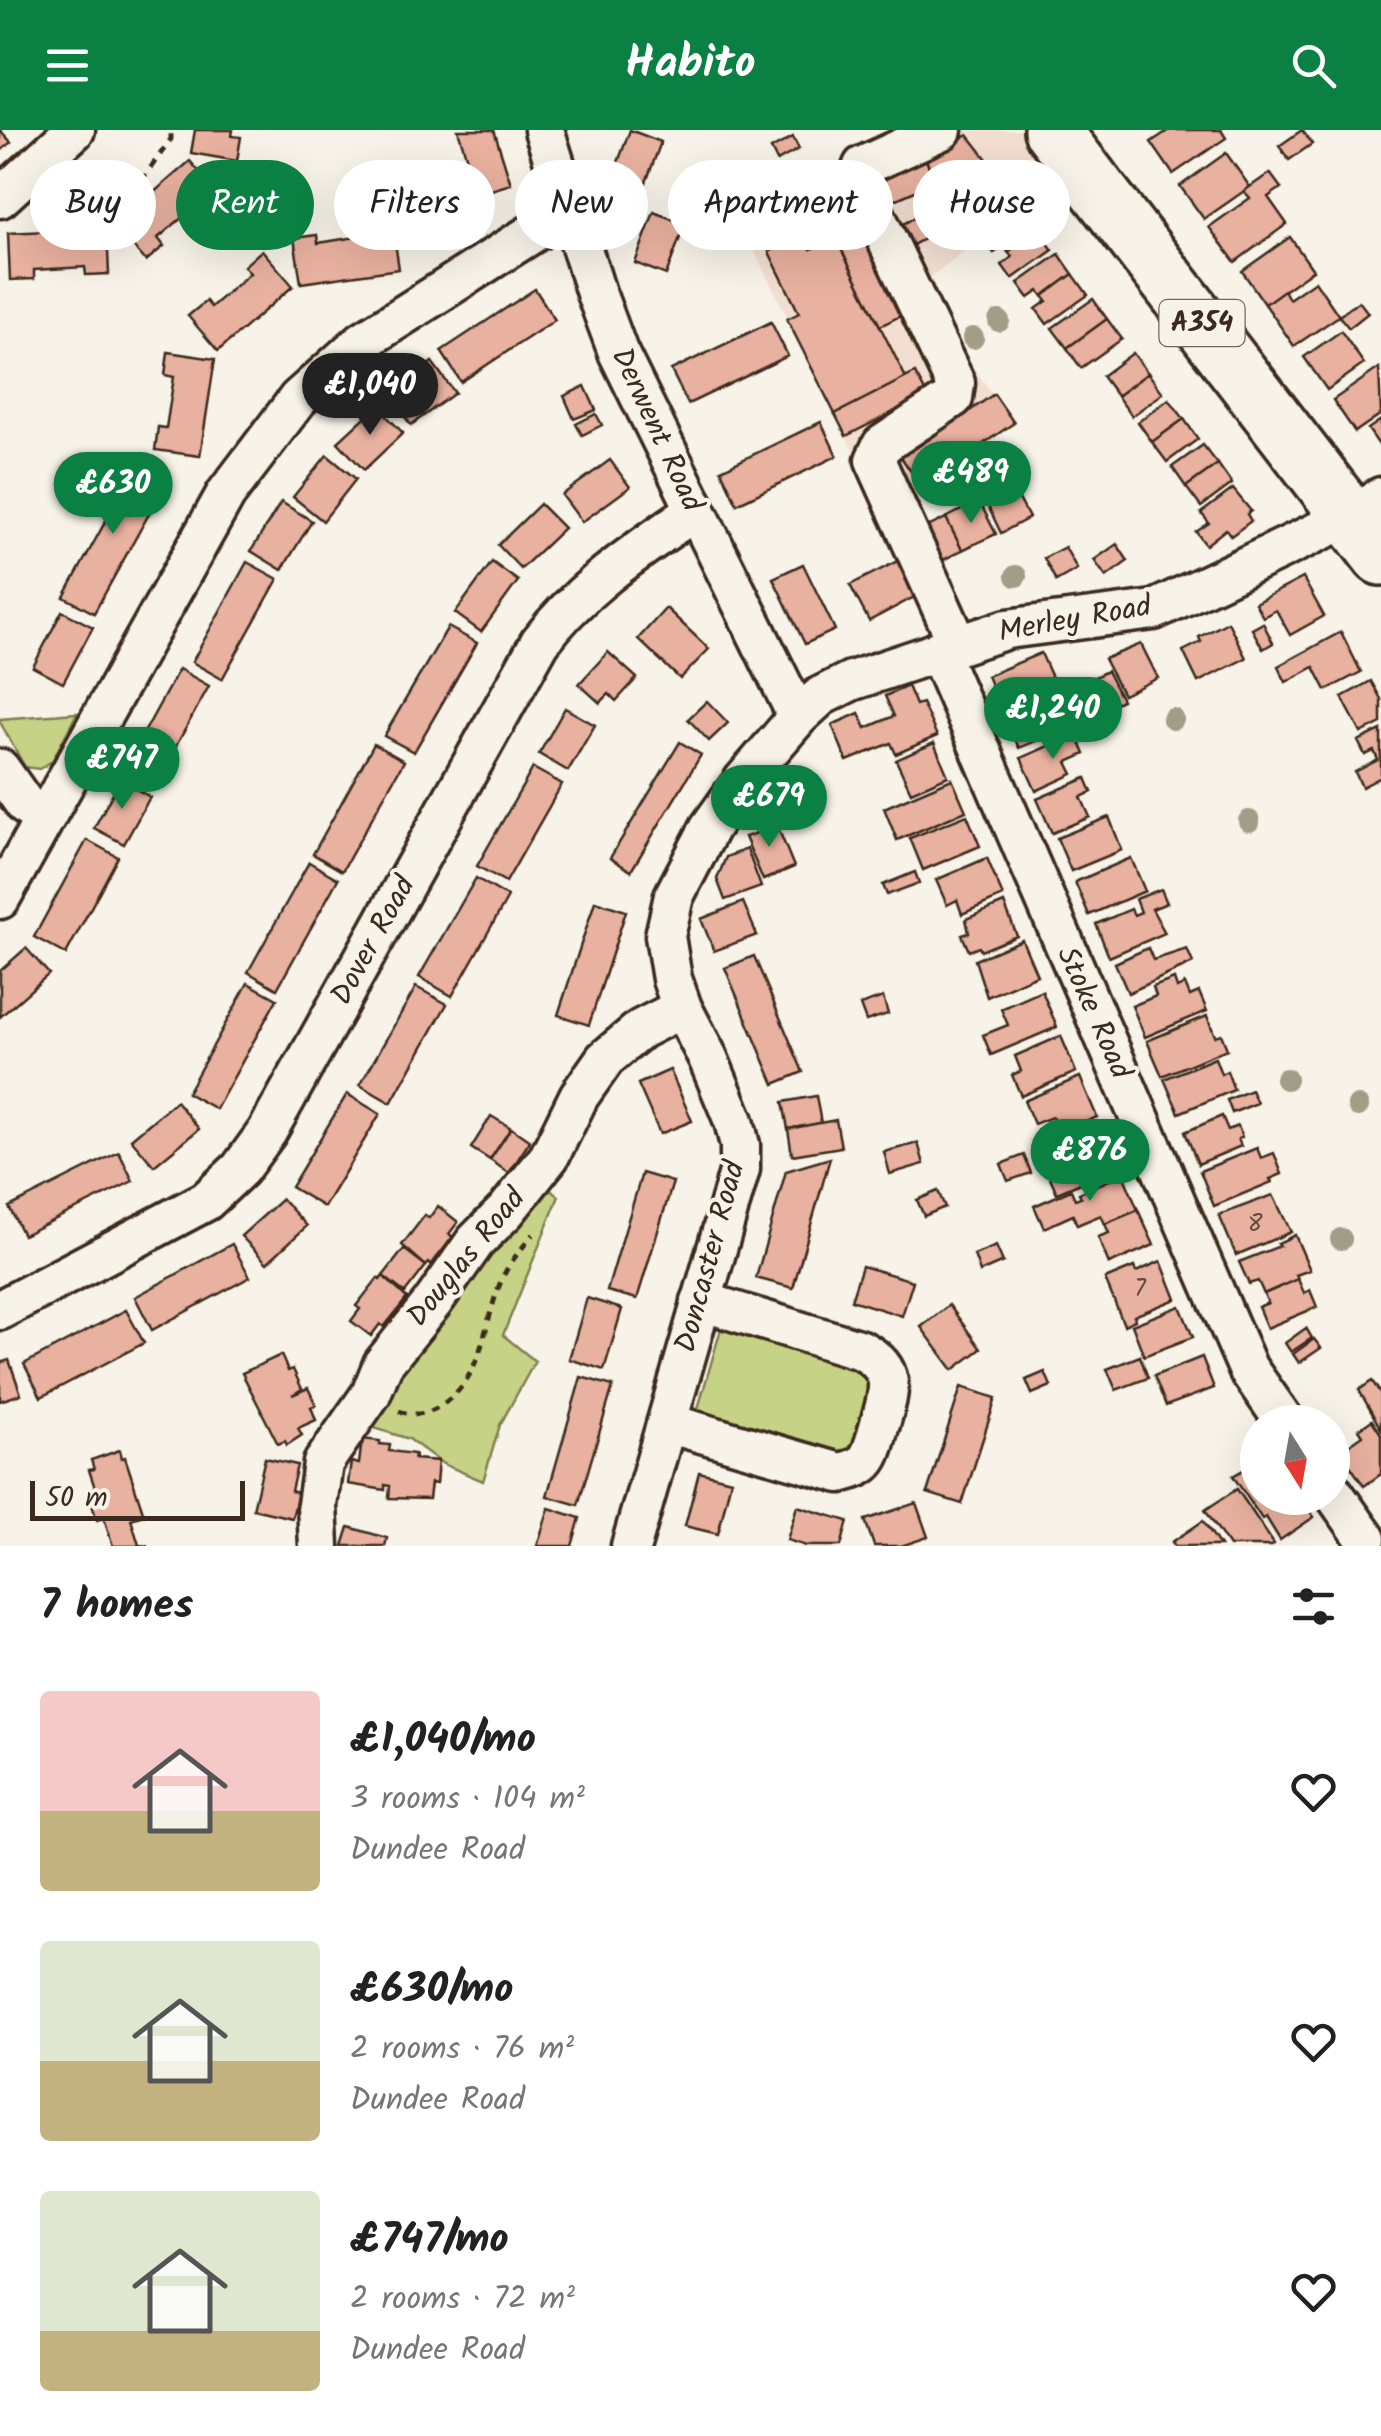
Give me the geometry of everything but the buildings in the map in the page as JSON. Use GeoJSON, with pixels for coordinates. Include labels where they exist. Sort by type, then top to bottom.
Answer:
{"type":"FeatureCollection","features":[{"type":"Feature","properties":{"kind":"highway","name":"A354"},"geometry":{"type":"LineString","coordinates":[[1052,130],[1371,524]]}},
{"type":"Feature","properties":{"kind":"street"},"geometry":{"type":"LineString","coordinates":[[14,204],[75,130]]}},
{"type":"Feature","properties":{"kind":"street","name":"Derwent Road"},"geometry":{"type":"LineString","coordinates":[[544,130],[553,160]]}},
{"type":"Feature","properties":{"kind":"street","name":"Stoke Road"},"geometry":{"type":"LineString","coordinates":[[942,130],[863,166],[858,179],[955,382],[953,398],[889,439],[875,460],[948,648],[1248,1369],[1273,1405]]}},
{"type":"Feature","properties":{"kind":"street"},"geometry":{"type":"LineString","coordinates":[[0,899],[226,494],[298,399],[363,342],[515,244]]}},
{"type":"Feature","properties":{"kind":"street","name":"Derwent Road"},"geometry":{"type":"LineString","coordinates":[[582,250],[618,352],[798,717]]}},
{"type":"Feature","properties":{"kind":"street","name":"Dover Road"},"geometry":{"type":"LineString","coordinates":[[0,1310],[184,1215],[240,1169],[267,1132],[540,642],[558,618],[605,574],[694,511]]}},
{"type":"Feature","properties":{"kind":"street","name":"Merley Road"},"geometry":{"type":"LineString","coordinates":[[798,717],[821,696],[851,681],[948,648],[1033,625],[1154,610],[1371,524]]}},
{"type":"Feature","properties":{"kind":"street","name":"Doncaster Road"},"geometry":{"type":"LineString","coordinates":[[631,1546],[740,1168],[740,1145],[708,1058],[672,979],[666,936],[674,896],[710,827],[798,717]]}},
{"type":"Feature","properties":{"kind":"street"},"geometry":{"type":"LineString","coordinates":[[0,769],[26,806],[43,820]]}},
{"type":"Feature","properties":{"kind":"street","name":"Douglas Road"},"geometry":{"type":"LineString","coordinates":[[319,1546],[316,1505],[323,1463],[370,1394],[394,1347],[433,1302],[475,1242],[549,1158],[579,1096],[605,1059],[641,1029],[682,1008]]}},
{"type":"Feature","properties":{"kind":"street"},"geometry":{"type":"LineString","coordinates":[[667,1423],[840,1473],[864,1463],[871,1453],[890,1389],[883,1367],[861,1350],[701,1301]]}},
{"type":"Feature","properties":{"kind":"street"},"geometry":{"type":"LineString","coordinates":[[1350,1514],[1368,1538]]}},
{"type":"Feature","properties":{"kind":"path"},"geometry":{"type":"LineString","coordinates":[[14,204],[89,208],[138,187],[171,139],[171,130]]}},
{"type":"Feature","properties":{"kind":"path"},"geometry":{"type":"LineString","coordinates":[[370,1394],[405,1413],[427,1413],[449,1399],[471,1376],[502,1277],[534,1232],[544,1204],[521,1192]]}},
{"type":"Feature","properties":{"kind":"shaded area"},"geometry":{"type":"Polygon","coordinates":[[[925,130],[1049,130],[1076,166],[1070,171],[1070,160],[913,160],[913,250],[966,250],[921,284],[922,298],[1014,423],[883,511],[754,250],[893,250],[893,160],[865,160],[925,130]]]}},
{"type":"Feature","properties":{"kind":"green space"},"geometry":{"type":"Polygon","coordinates":[[[77,713],[52,761],[39,769],[25,767],[0,722],[0,719],[77,713]]]}},
{"type":"Feature","properties":{"kind":"green space"},"geometry":{"type":"Polygon","coordinates":[[[540,1183],[559,1196],[503,1335],[535,1361],[500,1425],[483,1481],[443,1464],[409,1439],[368,1426],[376,1394],[540,1183]]]}},
{"type":"Feature","properties":{"kind":"green space"},"geometry":{"type":"Polygon","coordinates":[[[723,1322],[856,1359],[865,1371],[872,1393],[858,1452],[845,1459],[695,1419],[723,1322]]]}}]}
